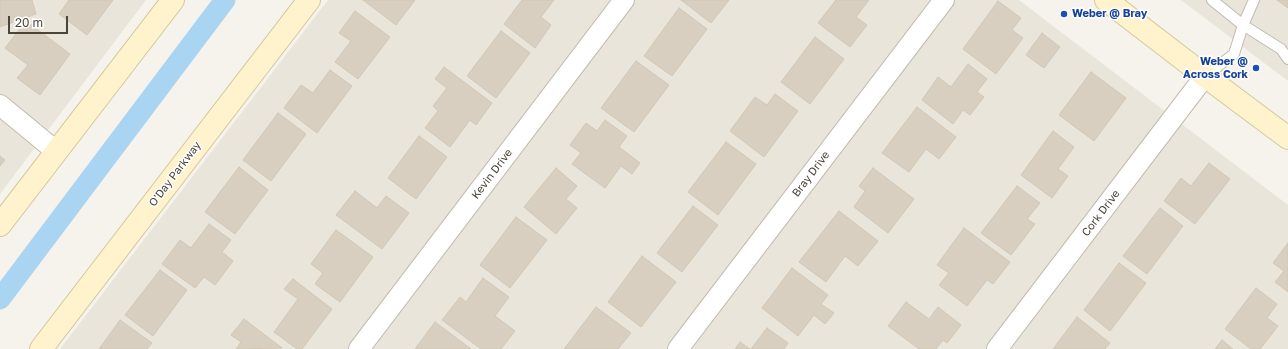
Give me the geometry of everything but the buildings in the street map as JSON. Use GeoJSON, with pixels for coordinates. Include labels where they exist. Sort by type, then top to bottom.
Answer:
{"type":"FeatureCollection","features":[{"type":"Feature","properties":{"kind":"street"},"geometry":{"type":"LineString","coordinates":[[0,225],[173,0]]}},
{"type":"Feature","properties":{"kind":"street","name":"O'Day Parkway"},"geometry":{"type":"LineString","coordinates":[[41,349],[308,0]]}},
{"type":"Feature","properties":{"kind":"street","name":"Kevin Drive"},"geometry":{"type":"LineString","coordinates":[[359,349],[624,0]]}},
{"type":"Feature","properties":{"kind":"street","name":"Bray Drive"},"geometry":{"type":"LineString","coordinates":[[678,349],[944,0]]}},
{"type":"Feature","properties":{"kind":"street"},"geometry":{"type":"LineString","coordinates":[[1106,0],[1288,138]]}},
{"type":"Feature","properties":{"kind":"street","name":"Cork Drive"},"geometry":{"type":"LineString","coordinates":[[997,349],[1205,76]]}},
{"type":"Feature","properties":{"kind":"street"},"geometry":{"type":"LineString","coordinates":[[0,106],[57,152]]}},
{"type":"Feature","properties":{"kind":"lane"},"geometry":{"type":"LineString","coordinates":[[1212,0],[1243,25],[1281,49],[1288,58]]}},
{"type":"Feature","properties":{"kind":"lane"},"geometry":{"type":"LineString","coordinates":[[1205,76],[1234,54],[1243,25],[1254,0]]}},
{"type":"Feature","properties":{"kind":"shaded area"},"geometry":{"type":"Polygon","coordinates":[[[0,0],[146,0],[0,194],[0,0]]]}},
{"type":"Feature","properties":{"kind":"shaded area"},"geometry":{"type":"Polygon","coordinates":[[[328,0],[1019,0],[1288,205],[1288,349],[60,349],[328,0]]]}},
{"type":"Feature","properties":{"kind":"shaded area"},"geometry":{"type":"Polygon","coordinates":[[[1181,0],[1288,0],[1288,81],[1181,0]]]}},
{"type":"Feature","properties":{"kind":"waterway"},"geometry":{"type":"LineString","coordinates":[[0,299],[225,0]]}},
{"type":"Feature","properties":{"kind":"place","name":"Weber @ Bray"},"geometry":{"type":"Point","coordinates":[1064,14]}},
{"type":"Feature","properties":{"kind":"place","name":"Weber @ Across Cork"},"geometry":{"type":"Point","coordinates":[1256,68]}}]}
